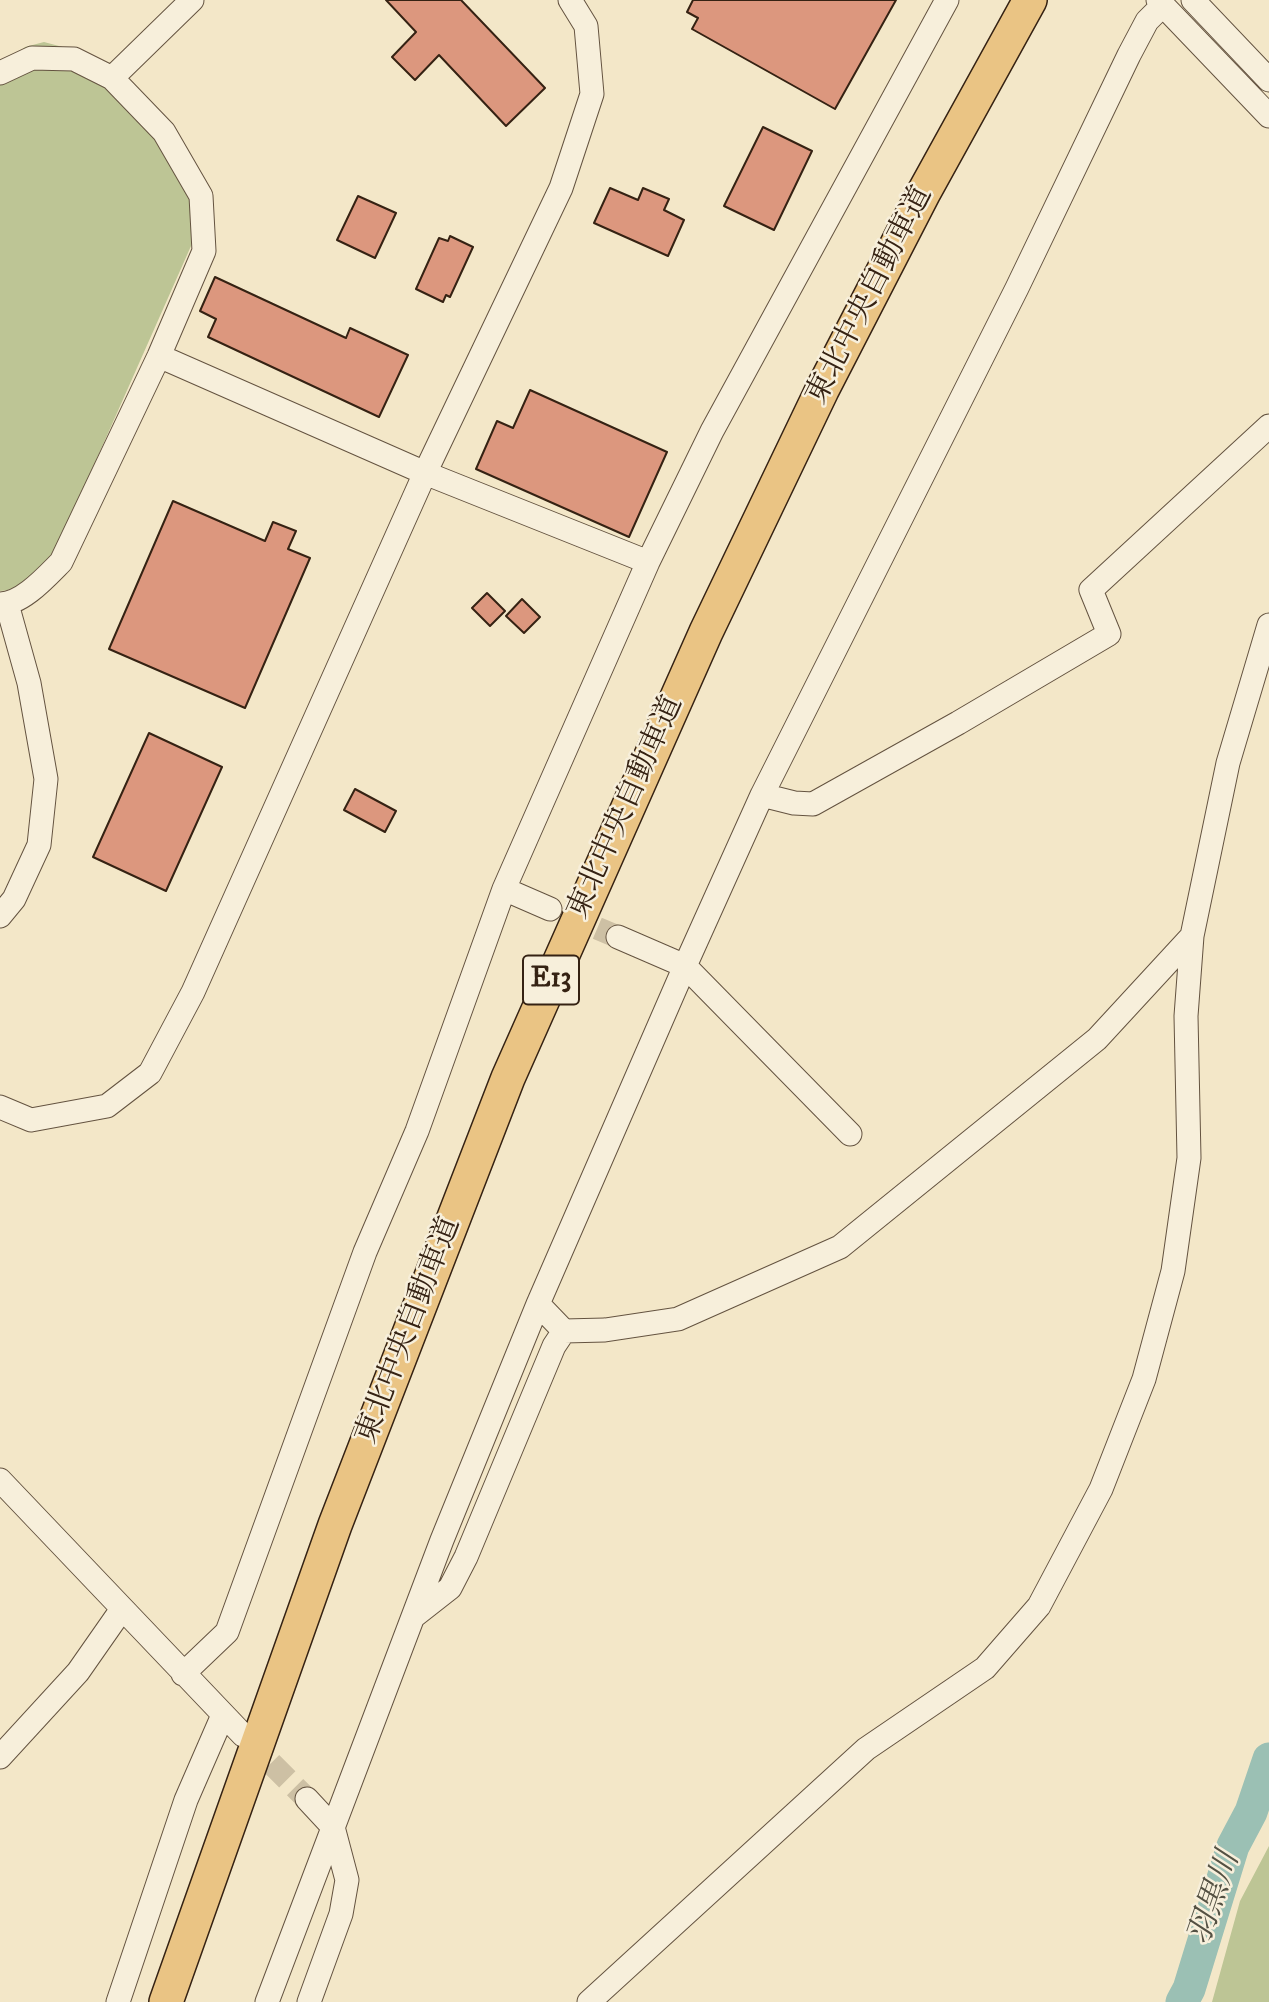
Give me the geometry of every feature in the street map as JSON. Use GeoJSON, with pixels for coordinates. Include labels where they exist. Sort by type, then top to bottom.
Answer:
{"type":"FeatureCollection","features":[{"type":"Feature","properties":{"kind":"highway","name":"東北中央自動車道"},"geometry":{"type":"LineString","coordinates":[[166,2002],[335,1525],[513,1065],[706,632],[822,390],[924,192],[1030,0]]}},
{"type":"Feature","properties":{"kind":"highway","name":"東北中央自動車道"},"geometry":{"type":"LineString","coordinates":[[187,2002],[348,1547],[418,1364],[536,1063],[638,825],[830,414],[940,200],[1051,0]]}},
{"type":"Feature","properties":{"kind":"street"},"geometry":{"type":"LineString","coordinates":[[112,78],[192,0]]}},
{"type":"Feature","properties":{"kind":"street"},"geometry":{"type":"LineString","coordinates":[[0,1107],[31,1120],[107,1106],[150,1073],[193,992],[425,473],[561,188],[592,94],[586,26],[570,0]]}},
{"type":"Feature","properties":{"kind":"street"},"geometry":{"type":"LineString","coordinates":[[183,1674],[227,1632],[365,1252],[417,1131],[504,889],[648,562],[712,431],[947,0]]}},
{"type":"Feature","properties":{"kind":"street"},"geometry":{"type":"LineString","coordinates":[[1193,0],[1269,80]]}},
{"type":"Feature","properties":{"kind":"street"},"geometry":{"type":"LineString","coordinates":[[267,2002],[413,1617],[538,1304],[685,965],[762,795],[1011,301],[1129,55],[1147,21],[1161,3],[1269,117]]}},
{"type":"Feature","properties":{"kind":"street"},"geometry":{"type":"LineString","coordinates":[[0,73],[32,58],[74,59],[112,78],[164,132],[201,196],[204,251],[159,356],[61,562],[36,587],[4,604],[29,683],[46,779],[39,845],[14,899],[0,916]]}},
{"type":"Feature","properties":{"kind":"street"},"geometry":{"type":"LineString","coordinates":[[159,356],[425,473],[648,562]]}},
{"type":"Feature","properties":{"kind":"street"},"geometry":{"type":"LineString","coordinates":[[762,795],[794,803],[813,804],[1109,634],[1091,590],[1269,426]]}},
{"type":"Feature","properties":{"kind":"street"},"geometry":{"type":"LineString","coordinates":[[589,2002],[866,1749],[985,1668],[1038,1606],[1101,1489],[1144,1379],[1173,1271],[1189,1158],[1186,1016],[1192,936],[1228,763],[1269,625]]}},
{"type":"Feature","properties":{"kind":"street"},"geometry":{"type":"LineString","coordinates":[[504,889],[550,909]]}},
{"type":"Feature","properties":{"kind":"street"},"geometry":{"type":"LineString","coordinates":[[538,1304],[564,1331],[605,1330],[678,1319],[840,1247],[1097,1039],[1192,936]]}},
{"type":"Feature","properties":{"kind":"street"},"geometry":{"type":"LineString","coordinates":[[618,937],[685,965],[850,1134]]}},
{"type":"Feature","properties":{"kind":"street"},"geometry":{"type":"LineString","coordinates":[[413,1617],[450,1588],[466,1557],[554,1346],[564,1331]]}},
{"type":"Feature","properties":{"kind":"street"},"geometry":{"type":"LineString","coordinates":[[0,1480],[243,1735]]}},
{"type":"Feature","properties":{"kind":"street"},"geometry":{"type":"LineString","coordinates":[[0,1756],[78,1672],[122,1609]]}},
{"type":"Feature","properties":{"kind":"street"},"geometry":{"type":"LineString","coordinates":[[118,2002],[186,1800],[223,1715]]}},
{"type":"Feature","properties":{"kind":"street"},"geometry":{"type":"LineString","coordinates":[[307,1799],[333,1827],[347,1880],[341,1914],[309,2002]]}},
{"type":"Feature","properties":{"kind":"green space"},"geometry":{"type":"Polygon","coordinates":[[[44,42],[74,50],[184,145],[207,186],[195,237],[54,555],[24,583],[0,591],[0,65],[25,47],[44,42]]]}},
{"type":"Feature","properties":{"kind":"green space"},"geometry":{"type":"Polygon","coordinates":[[[1269,1846],[1269,2002],[1212,2002],[1240,1901],[1269,1846]]]}},
{"type":"Feature","properties":{"kind":"building"},"geometry":{"type":"Polygon","coordinates":[[[386,0],[461,0],[545,88],[506,126],[439,55],[415,80],[392,57],[416,32],[386,0]]]}},
{"type":"Feature","properties":{"kind":"building"},"geometry":{"type":"Polygon","coordinates":[[[693,0],[896,0],[835,109],[692,29],[698,18],[687,12],[693,0]]]}},
{"type":"Feature","properties":{"kind":"building"},"geometry":{"type":"Polygon","coordinates":[[[763,127],[812,151],[774,230],[724,206],[763,127]]]}},
{"type":"Feature","properties":{"kind":"building"},"geometry":{"type":"Polygon","coordinates":[[[610,188],[638,200],[643,188],[669,199],[664,210],[684,220],[668,256],[594,223],[610,188]]]}},
{"type":"Feature","properties":{"kind":"building"},"geometry":{"type":"Polygon","coordinates":[[[358,196],[396,213],[375,258],[337,240],[358,196]]]}},
{"type":"Feature","properties":{"kind":"building"},"geometry":{"type":"Polygon","coordinates":[[[450,236],[473,247],[450,297],[446,295],[443,302],[416,289],[439,238],[448,241],[450,236]]]}},
{"type":"Feature","properties":{"kind":"building"},"geometry":{"type":"Polygon","coordinates":[[[215,277],[346,338],[350,328],[408,355],[379,417],[208,337],[216,319],[200,311],[215,277]]]}},
{"type":"Feature","properties":{"kind":"building"},"geometry":{"type":"Polygon","coordinates":[[[530,390],[667,452],[629,537],[476,469],[497,421],[513,428],[530,390]]]}},
{"type":"Feature","properties":{"kind":"building"},"geometry":{"type":"Polygon","coordinates":[[[173,501],[265,541],[273,522],[296,531],[288,549],[310,558],[245,708],[109,649],[173,501]]]}},
{"type":"Feature","properties":{"kind":"building"},"geometry":{"type":"Polygon","coordinates":[[[487,593],[505,611],[490,626],[472,608],[487,593]]]}},
{"type":"Feature","properties":{"kind":"building"},"geometry":{"type":"Polygon","coordinates":[[[522,599],[540,617],[524,633],[506,616],[522,599]]]}},
{"type":"Feature","properties":{"kind":"building"},"geometry":{"type":"Polygon","coordinates":[[[149,733],[222,767],[166,891],[93,857],[149,733]]]}},
{"type":"Feature","properties":{"kind":"building"},"geometry":{"type":"Polygon","coordinates":[[[355,789],[396,811],[385,832],[344,810],[355,789]]]}},
{"type":"Feature","properties":{"kind":"waterway","name":"羽黒川"},"geometry":{"type":"LineString","coordinates":[[1182,2002],[1189,1989],[1233,1846],[1251,1812],[1269,1759]]}},
{"type":"Feature","properties":{"kind":"tunnel"},"geometry":{"type":"LineString","coordinates":[[566,915],[618,937]]}},
{"type":"Feature","properties":{"kind":"tunnel"},"geometry":{"type":"LineString","coordinates":[[247,1739],[307,1799]]}}]}
